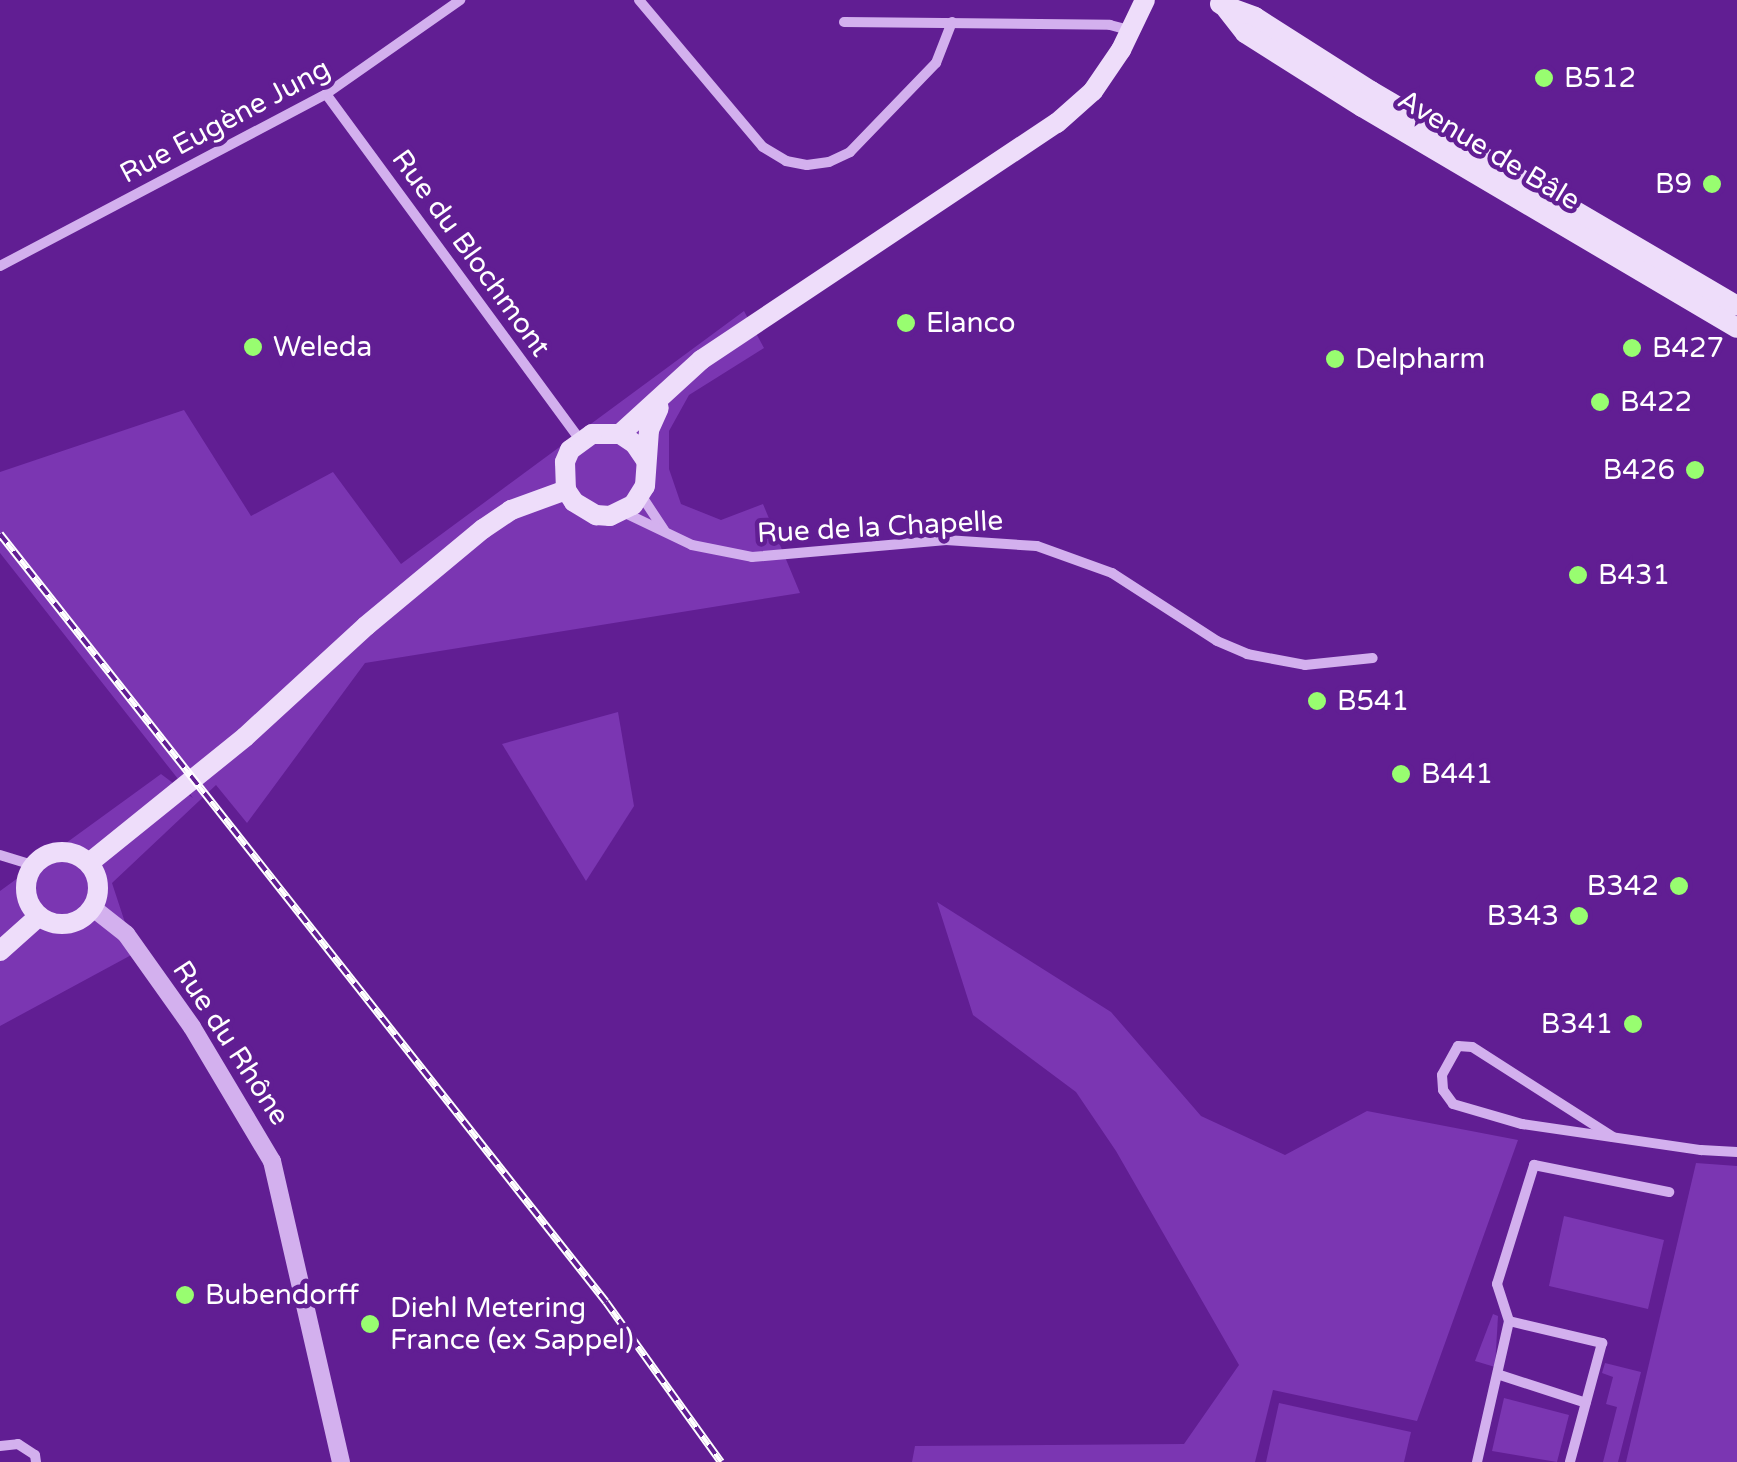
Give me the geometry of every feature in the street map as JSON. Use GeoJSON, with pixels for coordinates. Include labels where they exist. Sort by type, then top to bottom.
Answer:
{"type":"FeatureCollection","features":[{"type":"Feature","properties":{"kind":"main road"},"geometry":{"type":"LineString","coordinates":[[620,434],[716,350],[1057,122],[1093,90],[1145,0]]}},
{"type":"Feature","properties":{"kind":"main road","name":"Avenue de Bâle"},"geometry":{"type":"LineString","coordinates":[[1224,2],[1256,16],[1371,90],[1737,306]]}},
{"type":"Feature","properties":{"kind":"main road","name":"Avenue de Bâle"},"geometry":{"type":"LineString","coordinates":[[1224,2],[1245,33],[1362,107],[1737,328]]}},
{"type":"Feature","properties":{"kind":"main road"},"geometry":{"type":"LineString","coordinates":[[645,459],[635,444],[620,434],[592,434],[580,440],[564,462],[566,490],[574,502],[596,515],[623,512],[642,495],[647,477],[649,430],[667,392]]}},
{"type":"Feature","properties":{"kind":"main road"},"geometry":{"type":"LineString","coordinates":[[89,863],[245,737],[366,626],[483,529],[512,510],[566,490]]}},
{"type":"Feature","properties":{"kind":"main road"},"geometry":{"type":"LineString","coordinates":[[53,852],[70,852],[89,863],[97,877],[98,895],[93,908],[80,920],[56,925],[38,917],[27,899],[26,878],[33,865],[53,852]]}},
{"type":"Feature","properties":{"kind":"main road"},"geometry":{"type":"LineString","coordinates":[[0,951],[38,917]]}},
{"type":"Feature","properties":{"kind":"street","name":"Rue Eugène Jung"},"geometry":{"type":"LineString","coordinates":[[0,266],[326,94],[460,0]]}},
{"type":"Feature","properties":{"kind":"street"},"geometry":{"type":"LineString","coordinates":[[639,0],[763,147],[786,161],[807,165],[829,162],[850,152],[936,63],[952,22]]}},
{"type":"Feature","properties":{"kind":"street"},"geometry":{"type":"LineString","coordinates":[[844,22],[1110,25],[1129,30]]}},
{"type":"Feature","properties":{"kind":"street","name":"Rue du Blochmont"},"geometry":{"type":"LineString","coordinates":[[326,94],[580,440]]}},
{"type":"Feature","properties":{"kind":"street"},"geometry":{"type":"LineString","coordinates":[[642,495],[664,531]]}},
{"type":"Feature","properties":{"kind":"street","name":"Rue de la Chapelle"},"geometry":{"type":"LineString","coordinates":[[623,512],[721,554],[752,557],[946,540],[1018,542],[1112,573],[1217,641],[1247,654],[1304,665],[1372,658]]}},
{"type":"Feature","properties":{"kind":"street"},"geometry":{"type":"LineString","coordinates":[[0,855],[33,865]]}},
{"type":"Feature","properties":{"kind":"street","name":"Rue du Rhône"},"geometry":{"type":"LineString","coordinates":[[93,908],[126,934],[137,949],[192,1028],[272,1161],[341,1462]]}},
{"type":"Feature","properties":{"kind":"street"},"geometry":{"type":"LineString","coordinates":[[1613,1137],[1484,1052],[1458,1046],[1441,1082],[1453,1104],[1522,1124],[1613,1137],[1737,1152]]}},
{"type":"Feature","properties":{"kind":"street"},"geometry":{"type":"LineString","coordinates":[[1477,1462],[1500,1375],[1509,1321],[1496,1284],[1534,1164],[1669,1192]]}},
{"type":"Feature","properties":{"kind":"street"},"geometry":{"type":"LineString","coordinates":[[1509,1321],[1602,1342],[1570,1462]]}},
{"type":"Feature","properties":{"kind":"street"},"geometry":{"type":"LineString","coordinates":[[1500,1375],[1586,1403]]}},
{"type":"Feature","properties":{"kind":"street"},"geometry":{"type":"LineString","coordinates":[[0,1446],[18,1444],[35,1455],[36,1462]]}},
{"type":"Feature","properties":{"kind":"shaded area"},"geometry":{"type":"Polygon","coordinates":[[[744,311],[764,348],[689,395],[669,431],[669,469],[681,504],[721,520],[763,504],[800,593],[365,663],[247,823],[216,785],[112,883],[135,953],[0,1026],[0,891],[161,774],[193,798],[0,553],[0,472],[184,410],[251,516],[333,472],[401,564],[744,311]]]}},
{"type":"Feature","properties":{"kind":"shaded area"},"geometry":{"type":"Polygon","coordinates":[[[618,712],[634,806],[586,881],[502,744],[618,712]]]}},
{"type":"Feature","properties":{"kind":"shaded area"},"geometry":{"type":"Polygon","coordinates":[[[937,902],[1111,1012],[1201,1116],[1285,1155],[1367,1111],[1518,1140],[1417,1421],[1273,1390],[1255,1462],[912,1462],[915,1446],[1184,1444],[1239,1365],[1116,1151],[1076,1092],[973,1015],[937,902]]]}},
{"type":"Feature","properties":{"kind":"shaded area"},"geometry":{"type":"Polygon","coordinates":[[[1696,1163],[1737,1166],[1737,1462],[1626,1462],[1696,1163]]]}},
{"type":"Feature","properties":{"kind":"shaded area"},"geometry":{"type":"Polygon","coordinates":[[[1564,1216],[1664,1240],[1648,1309],[1549,1286],[1564,1216]]]}},
{"type":"Feature","properties":{"kind":"shaded area"},"geometry":{"type":"Polygon","coordinates":[[[1493,1314],[1498,1316],[1495,1367],[1475,1361],[1493,1314]]]}},
{"type":"Feature","properties":{"kind":"shaded area"},"geometry":{"type":"Polygon","coordinates":[[[1605,1363],[1641,1372],[1618,1462],[1603,1462],[1617,1407],[1606,1404],[1613,1377],[1602,1373],[1605,1363]]]}},
{"type":"Feature","properties":{"kind":"shaded area"},"geometry":{"type":"Polygon","coordinates":[[[1504,1398],[1569,1415],[1557,1462],[1492,1451],[1504,1398]]]}},
{"type":"Feature","properties":{"kind":"shaded area"},"geometry":{"type":"Polygon","coordinates":[[[1279,1403],[1411,1432],[1404,1462],[1266,1462],[1279,1403]]]}},
{"type":"Feature","properties":{"kind":"railway"},"geometry":{"type":"LineString","coordinates":[[0,534],[606,1302],[721,1462]]}},
{"type":"Feature","properties":{"kind":"place","name":"B512"},"geometry":{"type":"Point","coordinates":[1544,78]}},
{"type":"Feature","properties":{"kind":"place","name":"B9"},"geometry":{"type":"Point","coordinates":[1712,184]}},
{"type":"Feature","properties":{"kind":"place","name":"Elanco"},"geometry":{"type":"Point","coordinates":[906,323]}},
{"type":"Feature","properties":{"kind":"place","name":"Weleda"},"geometry":{"type":"Point","coordinates":[253,347]}},
{"type":"Feature","properties":{"kind":"place","name":"B427"},"geometry":{"type":"Point","coordinates":[1632,348]}},
{"type":"Feature","properties":{"kind":"place","name":"Delpharm"},"geometry":{"type":"Point","coordinates":[1335,359]}},
{"type":"Feature","properties":{"kind":"place","name":"B422"},"geometry":{"type":"Point","coordinates":[1600,402]}},
{"type":"Feature","properties":{"kind":"place","name":"B426"},"geometry":{"type":"Point","coordinates":[1695,470]}},
{"type":"Feature","properties":{"kind":"place","name":"B431"},"geometry":{"type":"Point","coordinates":[1578,575]}},
{"type":"Feature","properties":{"kind":"place","name":"B541"},"geometry":{"type":"Point","coordinates":[1317,701]}},
{"type":"Feature","properties":{"kind":"place","name":"B441"},"geometry":{"type":"Point","coordinates":[1401,774]}},
{"type":"Feature","properties":{"kind":"place","name":"B342"},"geometry":{"type":"Point","coordinates":[1679,886]}},
{"type":"Feature","properties":{"kind":"place","name":"B343"},"geometry":{"type":"Point","coordinates":[1579,916]}},
{"type":"Feature","properties":{"kind":"place","name":"B341"},"geometry":{"type":"Point","coordinates":[1633,1024]}},
{"type":"Feature","properties":{"kind":"place","name":"Bubendorff"},"geometry":{"type":"Point","coordinates":[185,1295]}},
{"type":"Feature","properties":{"kind":"place","name":"Diehl Metering France (ex Sappel)"},"geometry":{"type":"Point","coordinates":[370,1324]}}]}
